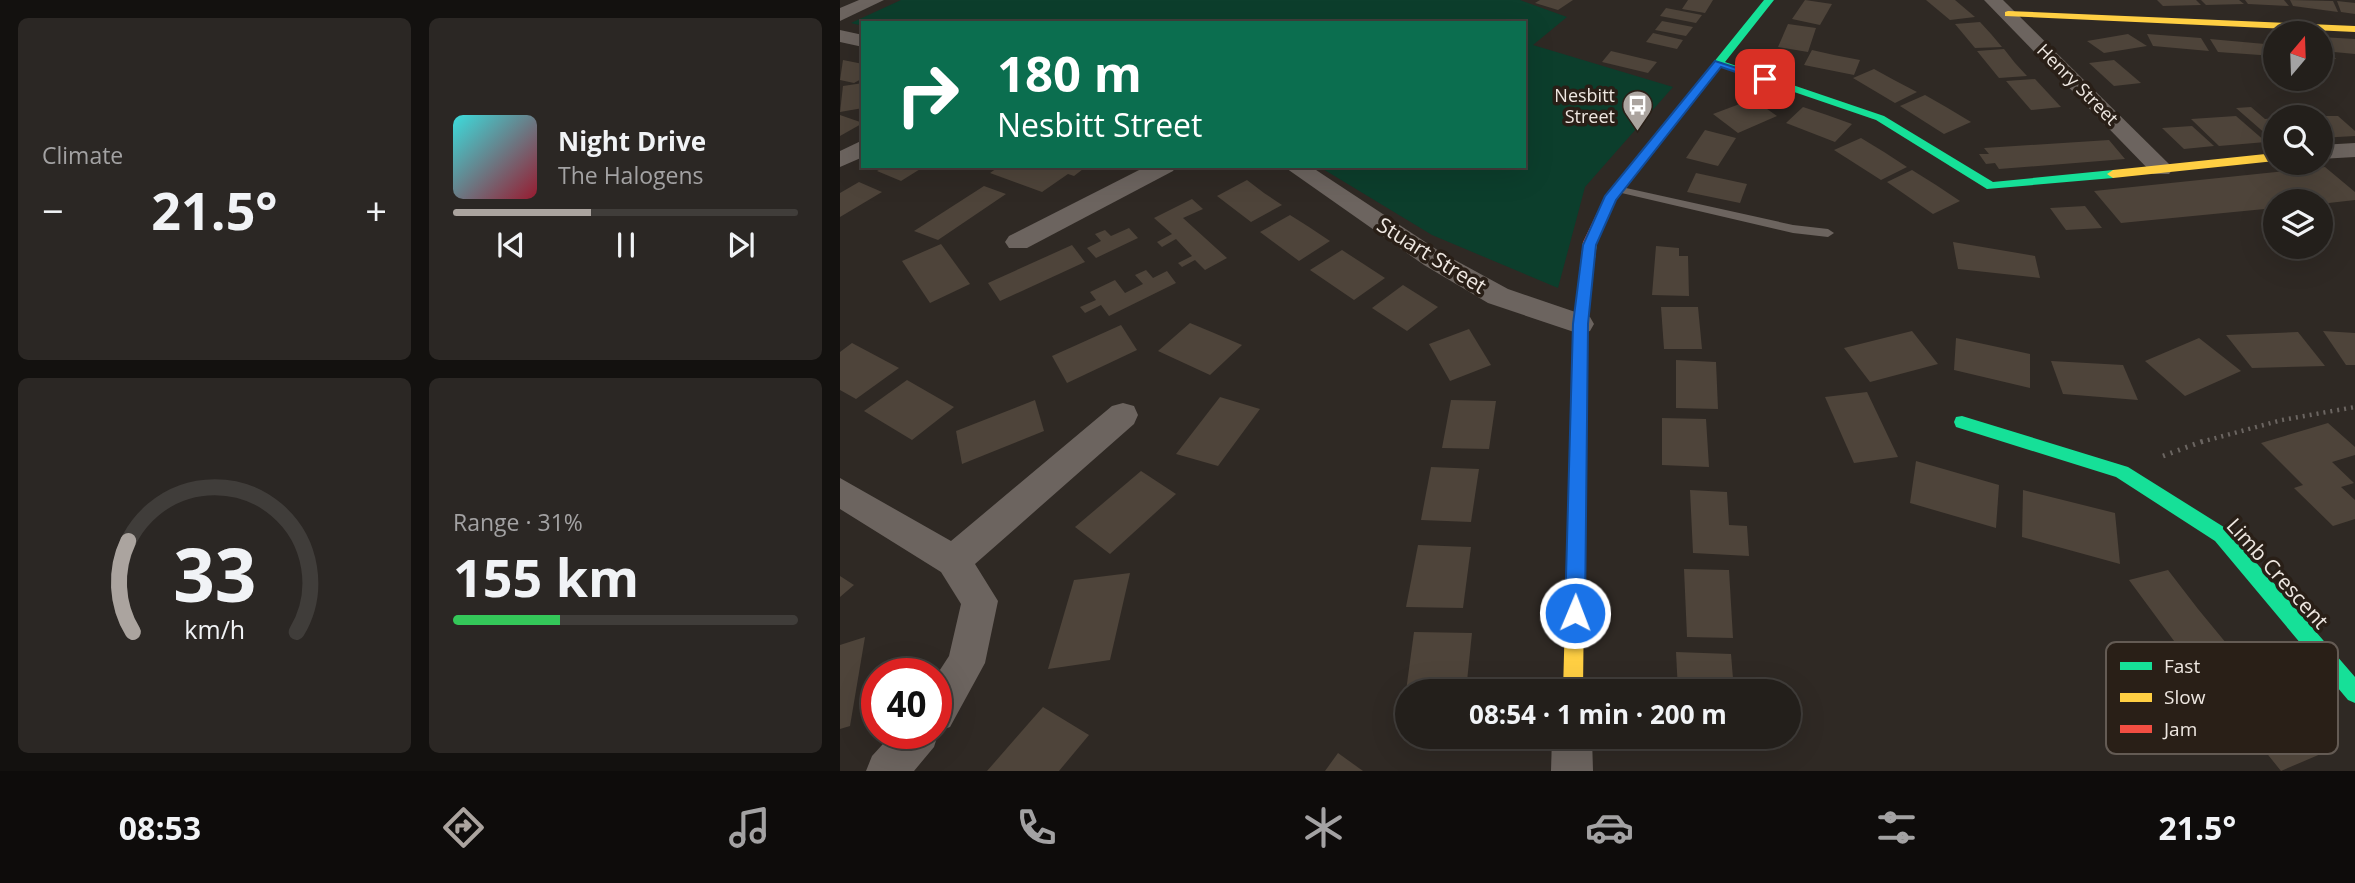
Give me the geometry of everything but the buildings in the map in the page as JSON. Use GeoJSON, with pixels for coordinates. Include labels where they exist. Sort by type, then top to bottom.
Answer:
{"type":"FeatureCollection","features":[{"type":"Feature","properties":{"kind":"street"},"geometry":{"type":"LineString","coordinates":[[840,15],[875,0]]}},
{"type":"Feature","properties":{"kind":"street"},"geometry":{"type":"LineString","coordinates":[[1573,679],[1580,324],[1589,245],[1617,189],[1769,0]]}},
{"type":"Feature","properties":{"kind":"street"},"geometry":{"type":"LineString","coordinates":[[2001,7],[2355,29]]}},
{"type":"Feature","properties":{"kind":"street","name":"Henry Street"},"geometry":{"type":"LineString","coordinates":[[2001,7],[2161,169]]}},
{"type":"Feature","properties":{"kind":"street"},"geometry":{"type":"LineString","coordinates":[[840,36],[861,41]]}},
{"type":"Feature","properties":{"kind":"street"},"geometry":{"type":"LineString","coordinates":[[1719,63],[1880,118],[1991,186],[2263,158]]}},
{"type":"Feature","properties":{"kind":"street"},"geometry":{"type":"LineString","coordinates":[[840,160],[861,148]]}},
{"type":"Feature","properties":{"kind":"street"},"geometry":{"type":"LineString","coordinates":[[2333,151],[2355,150]]}},
{"type":"Feature","properties":{"kind":"street"},"geometry":{"type":"LineString","coordinates":[[1018,242],[1161,168]]}},
{"type":"Feature","properties":{"kind":"street","name":"Stuart Street"},"geometry":{"type":"LineString","coordinates":[[1297,168],[1433,259],[1499,296],[1580,324]]}},
{"type":"Feature","properties":{"kind":"street"},"geometry":{"type":"LineString","coordinates":[[953,561],[1123,415]]}},
{"type":"Feature","properties":{"kind":"street","name":"Limb Crescent"},"geometry":{"type":"LineString","coordinates":[[1962,422],[2122,472],[2221,535],[2312,642]]}},
{"type":"Feature","properties":{"kind":"street"},"geometry":{"type":"LineString","coordinates":[[840,492],[953,561],[980,601],[967,663],[952,687]]}},
{"type":"Feature","properties":{"kind":"street","name":"Limb Crescent"},"geometry":{"type":"LineString","coordinates":[[2338,672],[2355,692]]}},
{"type":"Feature","properties":{"kind":"street"},"geometry":{"type":"LineString","coordinates":[[887,771],[906,749]]}},
{"type":"Feature","properties":{"kind":"street"},"geometry":{"type":"LineString","coordinates":[[1572,771],[1573,749]]}},
{"type":"Feature","properties":{"kind":"lane"},"geometry":{"type":"LineString","coordinates":[[1617,189],[1793,229],[1828,233]]}},
{"type":"Feature","properties":{"kind":"path"},"geometry":{"type":"LineString","coordinates":[[2122,472],[2206,438],[2311,413],[2355,407]]}},
{"type":"Feature","properties":{"kind":"green space"},"geometry":{"type":"Polygon","coordinates":[[[901,0],[1520,0],[1567,17],[1533,45],[1673,87],[1585,187],[1558,288],[1432,235],[1321,168],[1526,168],[1526,21],[861,21],[861,26],[851,23],[901,0]]]}},
{"type":"Feature","properties":{"kind":"traffic: fast"},"geometry":{"type":"LineString","coordinates":[[1713,70],[1769,0]]}},
{"type":"Feature","properties":{"kind":"traffic: fast"},"geometry":{"type":"LineString","coordinates":[[1719,63],[1880,118],[1991,186],[2113,174]]}},
{"type":"Feature","properties":{"kind":"traffic: fast"},"geometry":{"type":"LineString","coordinates":[[1962,422],[2122,472],[2221,535],[2312,642]]}},
{"type":"Feature","properties":{"kind":"traffic: fast"},"geometry":{"type":"LineString","coordinates":[[2338,673],[2355,693]]}},
{"type":"Feature","properties":{"kind":"traffic: slow"},"geometry":{"type":"LineString","coordinates":[[2008,14],[2355,29]]}},
{"type":"Feature","properties":{"kind":"traffic: slow"},"geometry":{"type":"LineString","coordinates":[[2113,174],[2263,158]]}},
{"type":"Feature","properties":{"kind":"traffic: slow"},"geometry":{"type":"LineString","coordinates":[[1573,679],[1580,324],[1590,242]]}},
{"type":"Feature","properties":{"kind":"traffic: jam"},"geometry":{"type":"LineString","coordinates":[[1590,242],[1610,199],[1713,70]]}},
{"type":"Feature","properties":{"kind":"place","name":"Nesbitt Street"},"geometry":{"type":"Point","coordinates":[1638,132]}},
{"type":"Feature","properties":{"kind":"route"},"geometry":{"type":"LineString","coordinates":[[1575,613],[1580,324],[1589,245],[1610,199],[1719,63],[1765,79]]}}]}
